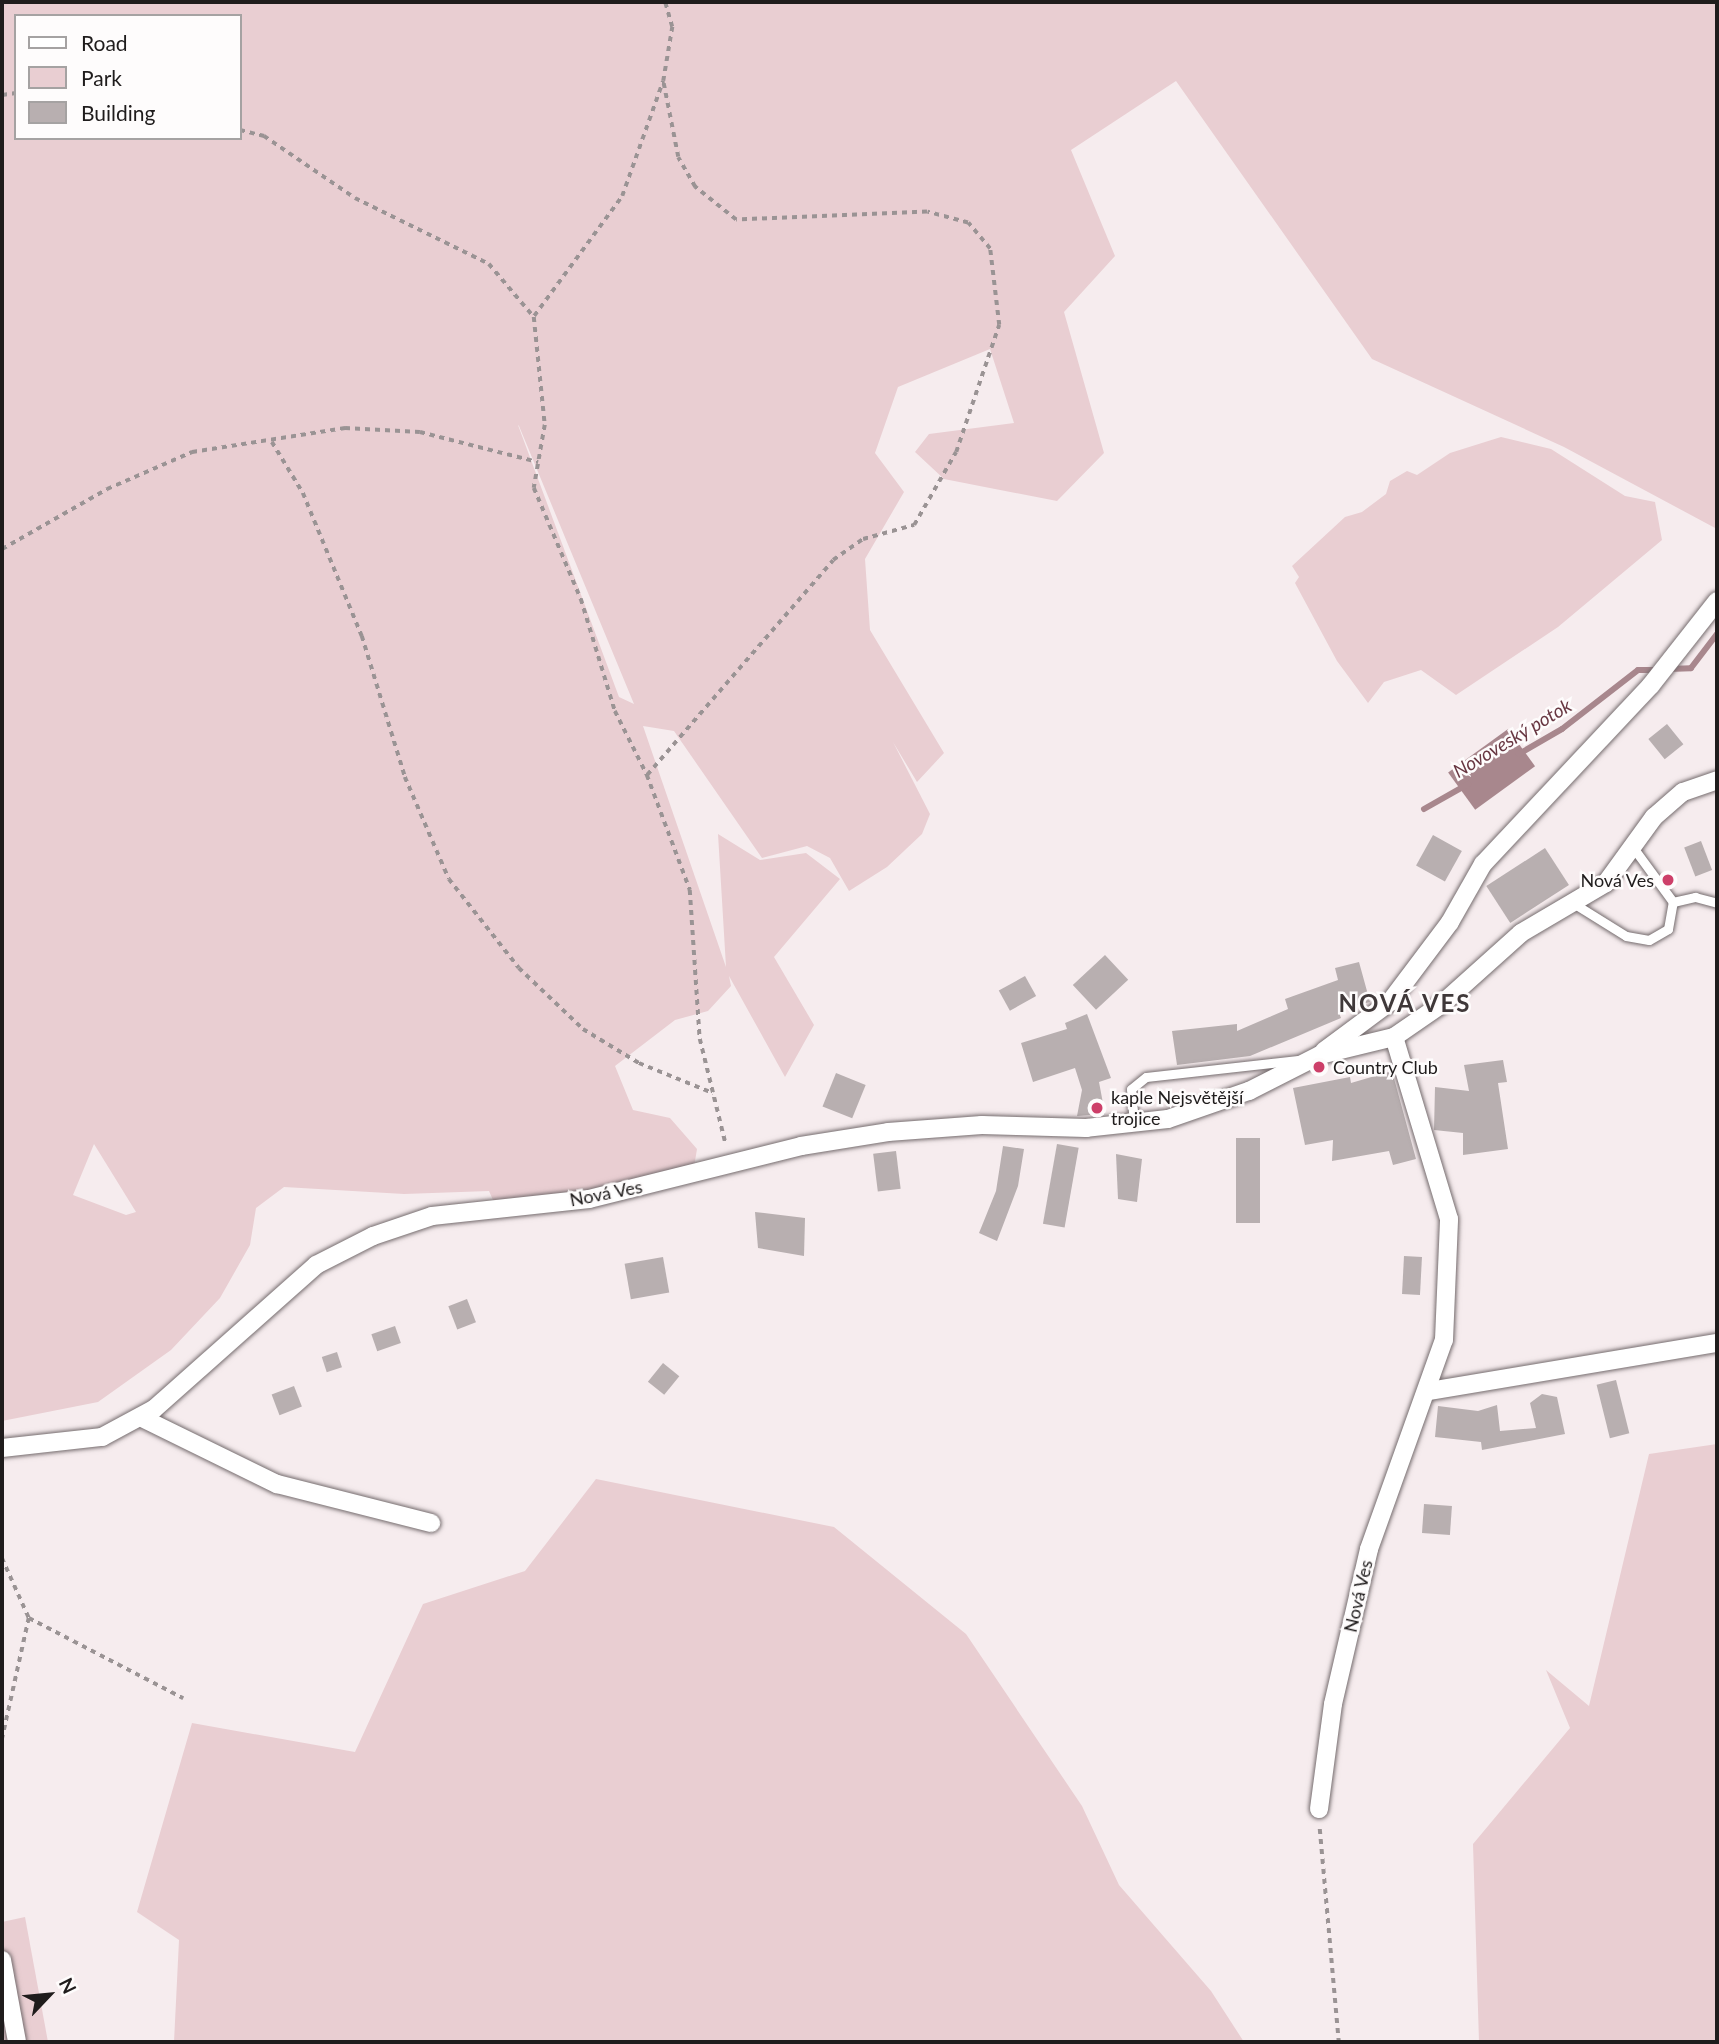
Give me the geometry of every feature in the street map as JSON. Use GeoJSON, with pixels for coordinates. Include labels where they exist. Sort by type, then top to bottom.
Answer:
{"type":"FeatureCollection","features":[{"type":"Feature","properties":{"kind":"street","name":"Nová Ves"},"geometry":{"type":"LineString","coordinates":[[2,1448],[102,1437],[140,1417],[291,1283],[373,1236],[432,1216],[589,1199],[731,1164],[888,1132],[1134,1123],[1168,1119],[1249,1091],[1315,1057],[1390,1002],[1450,922],[1483,864],[1651,685],[1717,601]]}},
{"type":"Feature","properties":{"kind":"street","name":"Nová Ves"},"geometry":{"type":"LineString","coordinates":[[1315,1057],[1394,1037],[1442,1004],[1521,933],[1606,883],[1635,850],[1654,817],[1684,792],[1717,780]]}},
{"type":"Feature","properties":{"kind":"street","name":"Nová Ves"},"geometry":{"type":"LineString","coordinates":[[1319,1809],[1334,1704],[1369,1549],[1395,1469],[1430,1391],[1444,1340],[1449,1219],[1394,1037]]}},
{"type":"Feature","properties":{"kind":"street"},"geometry":{"type":"LineString","coordinates":[[1430,1391],[1717,1343]]}},
{"type":"Feature","properties":{"kind":"street"},"geometry":{"type":"LineString","coordinates":[[140,1417],[277,1484],[431,1524]]}},
{"type":"Feature","properties":{"kind":"street"},"geometry":{"type":"LineString","coordinates":[[2,1960],[17,2042]]}},
{"type":"Feature","properties":{"kind":"lane"},"geometry":{"type":"LineString","coordinates":[[1573,903],[1607,929],[1649,940],[1668,929],[1673,902],[1635,850]]}},
{"type":"Feature","properties":{"kind":"lane"},"geometry":{"type":"LineString","coordinates":[[1673,902],[1695,898],[1717,903]]}},
{"type":"Feature","properties":{"kind":"lane","name":"Nová Ves"},"geometry":{"type":"LineString","coordinates":[[1134,1123],[1132,1089],[1146,1077],[1315,1057]]}},
{"type":"Feature","properties":{"kind":"path"},"geometry":{"type":"LineString","coordinates":[[534,317],[622,196],[663,81],[672,27],[665,2]]}},
{"type":"Feature","properties":{"kind":"path"},"geometry":{"type":"LineString","coordinates":[[647,775],[833,560],[863,539],[914,525],[956,452],[999,325],[990,249],[968,223],[927,212],[736,220],[695,187],[678,157],[663,81]]}},
{"type":"Feature","properties":{"kind":"path"},"geometry":{"type":"LineString","coordinates":[[242,130],[264,136],[355,198],[489,264],[534,317],[545,425],[534,488],[581,599],[615,711],[647,775],[690,890],[700,1040],[731,1164]]}},
{"type":"Feature","properties":{"kind":"path"},"geometry":{"type":"LineString","coordinates":[[2,548],[107,489],[192,452],[272,442],[345,428],[420,432],[538,462]]}},
{"type":"Feature","properties":{"kind":"path"},"geometry":{"type":"LineString","coordinates":[[272,442],[303,493],[357,624],[405,776],[449,879],[519,968],[583,1029],[639,1063],[713,1093]]}},
{"type":"Feature","properties":{"kind":"path"},"geometry":{"type":"LineString","coordinates":[[2,1558],[29,1618],[2,1740]]}},
{"type":"Feature","properties":{"kind":"path"},"geometry":{"type":"LineString","coordinates":[[29,1618],[183,1698]]}},
{"type":"Feature","properties":{"kind":"path"},"geometry":{"type":"LineString","coordinates":[[1319,1809],[1339,2042]]}},
{"type":"Feature","properties":{"kind":"green space"},"geometry":{"type":"Polygon","coordinates":[[[2,2],[1717,2],[1717,529],[1564,447],[1372,359],[1176,81],[1071,150],[1115,256],[1064,312],[1104,453],[1057,501],[944,479],[915,452],[929,434],[1014,423],[990,349],[898,387],[875,453],[904,492],[865,559],[870,630],[944,753],[917,782],[893,742],[930,814],[922,834],[887,867],[849,891],[830,858],[807,846],[762,858],[674,731],[643,726],[726,967],[718,834],[760,860],[806,853],[840,879],[774,957],[814,1025],[785,1077],[729,976],[731,986],[708,1011],[675,1020],[615,1066],[633,1110],[670,1118],[697,1149],[693,1173],[497,1209],[489,1191],[404,1194],[284,1187],[256,1208],[250,1245],[220,1298],[171,1350],[98,1402],[2,1421],[2,2]],[[519,426],[619,697],[634,704],[519,426]],[[94,1144],[73,1195],[126,1215],[136,1212],[94,1144]]]}},
{"type":"Feature","properties":{"kind":"green space"},"geometry":{"type":"Polygon","coordinates":[[[1501,437],[1551,449],[1625,496],[1655,502],[1662,540],[1558,627],[1456,695],[1421,670],[1384,682],[1368,703],[1337,661],[1295,583],[1299,577],[1292,566],[1345,517],[1362,512],[1386,494],[1390,481],[1407,471],[1417,475],[1450,453],[1501,437]]]}},
{"type":"Feature","properties":{"kind":"green space"},"geometry":{"type":"Polygon","coordinates":[[[1717,1444],[1717,2042],[1479,2042],[1473,1844],[1570,1728],[1546,1670],[1589,1706],[1649,1454],[1717,1444]]]}},
{"type":"Feature","properties":{"kind":"green space"},"geometry":{"type":"Polygon","coordinates":[[[596,1479],[834,1527],[966,1634],[1082,1806],[1119,1885],[1211,1991],[1244,2042],[174,2042],[179,1940],[137,1912],[192,1723],[355,1752],[423,1604],[525,1571],[596,1479]]]}},
{"type":"Feature","properties":{"kind":"green space"},"geometry":{"type":"Polygon","coordinates":[[[25,1917],[48,2042],[2,2042],[2,1922],[25,1917]]]}},
{"type":"Feature","properties":{"kind":"water"},"geometry":{"type":"Polygon","coordinates":[[[1508,729],[1535,766],[1475,810],[1448,772],[1508,729]]]}},
{"type":"Feature","properties":{"kind":"building"},"geometry":{"type":"Polygon","coordinates":[[[1667,724],[1683,744],[1665,759],[1648,739],[1667,724]]]}},
{"type":"Feature","properties":{"kind":"building"},"geometry":{"type":"Polygon","coordinates":[[[1433,835],[1462,851],[1445,882],[1416,866],[1433,835]]]}},
{"type":"Feature","properties":{"kind":"building"},"geometry":{"type":"Polygon","coordinates":[[[1701,841],[1712,870],[1695,876],[1684,847],[1701,841]]]}},
{"type":"Feature","properties":{"kind":"building"},"geometry":{"type":"Polygon","coordinates":[[[1545,848],[1569,885],[1510,923],[1486,886],[1545,848]]]}},
{"type":"Feature","properties":{"kind":"building"},"geometry":{"type":"Polygon","coordinates":[[[1105,955],[1128,980],[1096,1010],[1073,985],[1105,955]]]}},
{"type":"Feature","properties":{"kind":"building"},"geometry":{"type":"Polygon","coordinates":[[[1359,962],[1370,1002],[1338,1010],[1341,1018],[1250,1056],[1177,1065],[1172,1031],[1237,1024],[1237,1031],[1288,1009],[1285,999],[1338,980],[1335,968],[1359,962]]]}},
{"type":"Feature","properties":{"kind":"building"},"geometry":{"type":"Polygon","coordinates":[[[1025,976],[1036,996],[1010,1011],[999,991],[1025,976]]]}},
{"type":"Feature","properties":{"kind":"building"},"geometry":{"type":"Polygon","coordinates":[[[1087,1014],[1111,1078],[1099,1082],[1105,1114],[1077,1116],[1082,1090],[1075,1068],[1033,1082],[1021,1043],[1067,1029],[1065,1023],[1087,1014]]]}},
{"type":"Feature","properties":{"kind":"building"},"geometry":{"type":"Polygon","coordinates":[[[1503,1060],[1507,1082],[1498,1083],[1508,1149],[1463,1155],[1463,1133],[1434,1130],[1435,1087],[1469,1091],[1464,1065],[1503,1060]]]}},
{"type":"Feature","properties":{"kind":"building"},"geometry":{"type":"Polygon","coordinates":[[[1392,1071],[1416,1159],[1393,1165],[1389,1151],[1332,1161],[1333,1140],[1305,1145],[1293,1088],[1350,1077],[1351,1083],[1392,1071]]]}},
{"type":"Feature","properties":{"kind":"building"},"geometry":{"type":"Polygon","coordinates":[[[836,1073],[866,1085],[852,1118],[823,1106],[836,1073]]]}},
{"type":"Feature","properties":{"kind":"building"},"geometry":{"type":"Polygon","coordinates":[[[1236,1138],[1260,1138],[1260,1223],[1236,1223],[1236,1138]]]}},
{"type":"Feature","properties":{"kind":"building"},"geometry":{"type":"Polygon","coordinates":[[[1057,1144],[1079,1148],[1065,1228],[1043,1224],[1057,1144]]]}},
{"type":"Feature","properties":{"kind":"building"},"geometry":{"type":"Polygon","coordinates":[[[1003,1146],[1024,1149],[1018,1186],[997,1241],[979,1233],[996,1191],[1003,1146]]]}},
{"type":"Feature","properties":{"kind":"building"},"geometry":{"type":"Polygon","coordinates":[[[896,1151],[901,1189],[878,1192],[873,1154],[896,1151]]]}},
{"type":"Feature","properties":{"kind":"building"},"geometry":{"type":"Polygon","coordinates":[[[1116,1154],[1142,1159],[1137,1202],[1118,1199],[1116,1154]]]}},
{"type":"Feature","properties":{"kind":"building"},"geometry":{"type":"Polygon","coordinates":[[[755,1212],[805,1218],[804,1256],[758,1248],[755,1212]]]}},
{"type":"Feature","properties":{"kind":"building"},"geometry":{"type":"Polygon","coordinates":[[[1404,1256],[1422,1257],[1420,1295],[1402,1294],[1404,1256]]]}},
{"type":"Feature","properties":{"kind":"building"},"geometry":{"type":"Polygon","coordinates":[[[663,1257],[669,1292],[631,1299],[625,1264],[663,1257]]]}},
{"type":"Feature","properties":{"kind":"building"},"geometry":{"type":"Polygon","coordinates":[[[467,1299],[476,1322],[457,1330],[448,1306],[467,1299]]]}},
{"type":"Feature","properties":{"kind":"building"},"geometry":{"type":"Polygon","coordinates":[[[395,1326],[401,1343],[377,1351],[371,1334],[395,1326]]]}},
{"type":"Feature","properties":{"kind":"building"},"geometry":{"type":"Polygon","coordinates":[[[337,1352],[342,1367],[327,1372],[322,1357],[337,1352]]]}},
{"type":"Feature","properties":{"kind":"building"},"geometry":{"type":"Polygon","coordinates":[[[663,1363],[679,1376],[664,1395],[648,1382],[663,1363]]]}},
{"type":"Feature","properties":{"kind":"building"},"geometry":{"type":"Polygon","coordinates":[[[1616,1380],[1629,1433],[1610,1438],[1597,1385],[1616,1380]]]}},
{"type":"Feature","properties":{"kind":"building"},"geometry":{"type":"Polygon","coordinates":[[[294,1386],[302,1407],[279,1415],[272,1395],[294,1386]]]}},
{"type":"Feature","properties":{"kind":"building"},"geometry":{"type":"Polygon","coordinates":[[[1542,1394],[1557,1397],[1565,1434],[1482,1450],[1481,1442],[1435,1437],[1438,1406],[1478,1411],[1497,1405],[1500,1431],[1536,1428],[1530,1403],[1542,1394]]]}},
{"type":"Feature","properties":{"kind":"building"},"geometry":{"type":"Polygon","coordinates":[[[1424,1504],[1452,1506],[1450,1535],[1422,1533],[1424,1504]]]}},
{"type":"Feature","properties":{"kind":"waterway","name":"Novoveský potok"},"geometry":{"type":"LineString","coordinates":[[1668,669],[1691,668],[1717,634]]}},
{"type":"Feature","properties":{"kind":"waterway","name":"Novoveský potok"},"geometry":{"type":"LineString","coordinates":[[1519,754],[1562,729],[1638,670],[1657,670]]}},
{"type":"Feature","properties":{"kind":"waterway","name":"Novoveský potok"},"geometry":{"type":"LineString","coordinates":[[1424,809],[1468,784]]}},
{"type":"Feature","properties":{"kind":"place","name":"Nová Ves"},"geometry":{"type":"Point","coordinates":[1668,880]}},
{"type":"Feature","properties":{"kind":"place","name":"Country Club"},"geometry":{"type":"Point","coordinates":[1319,1067]}},
{"type":"Feature","properties":{"kind":"place","name":"kaple Nejsvětější trojice"},"geometry":{"type":"Point","coordinates":[1097,1108]}},
{"type":"Feature","properties":{"kind":"district","name":"NOVÁ VES"},"geometry":{"type":"Point","coordinates":[1405,1003]}}]}
